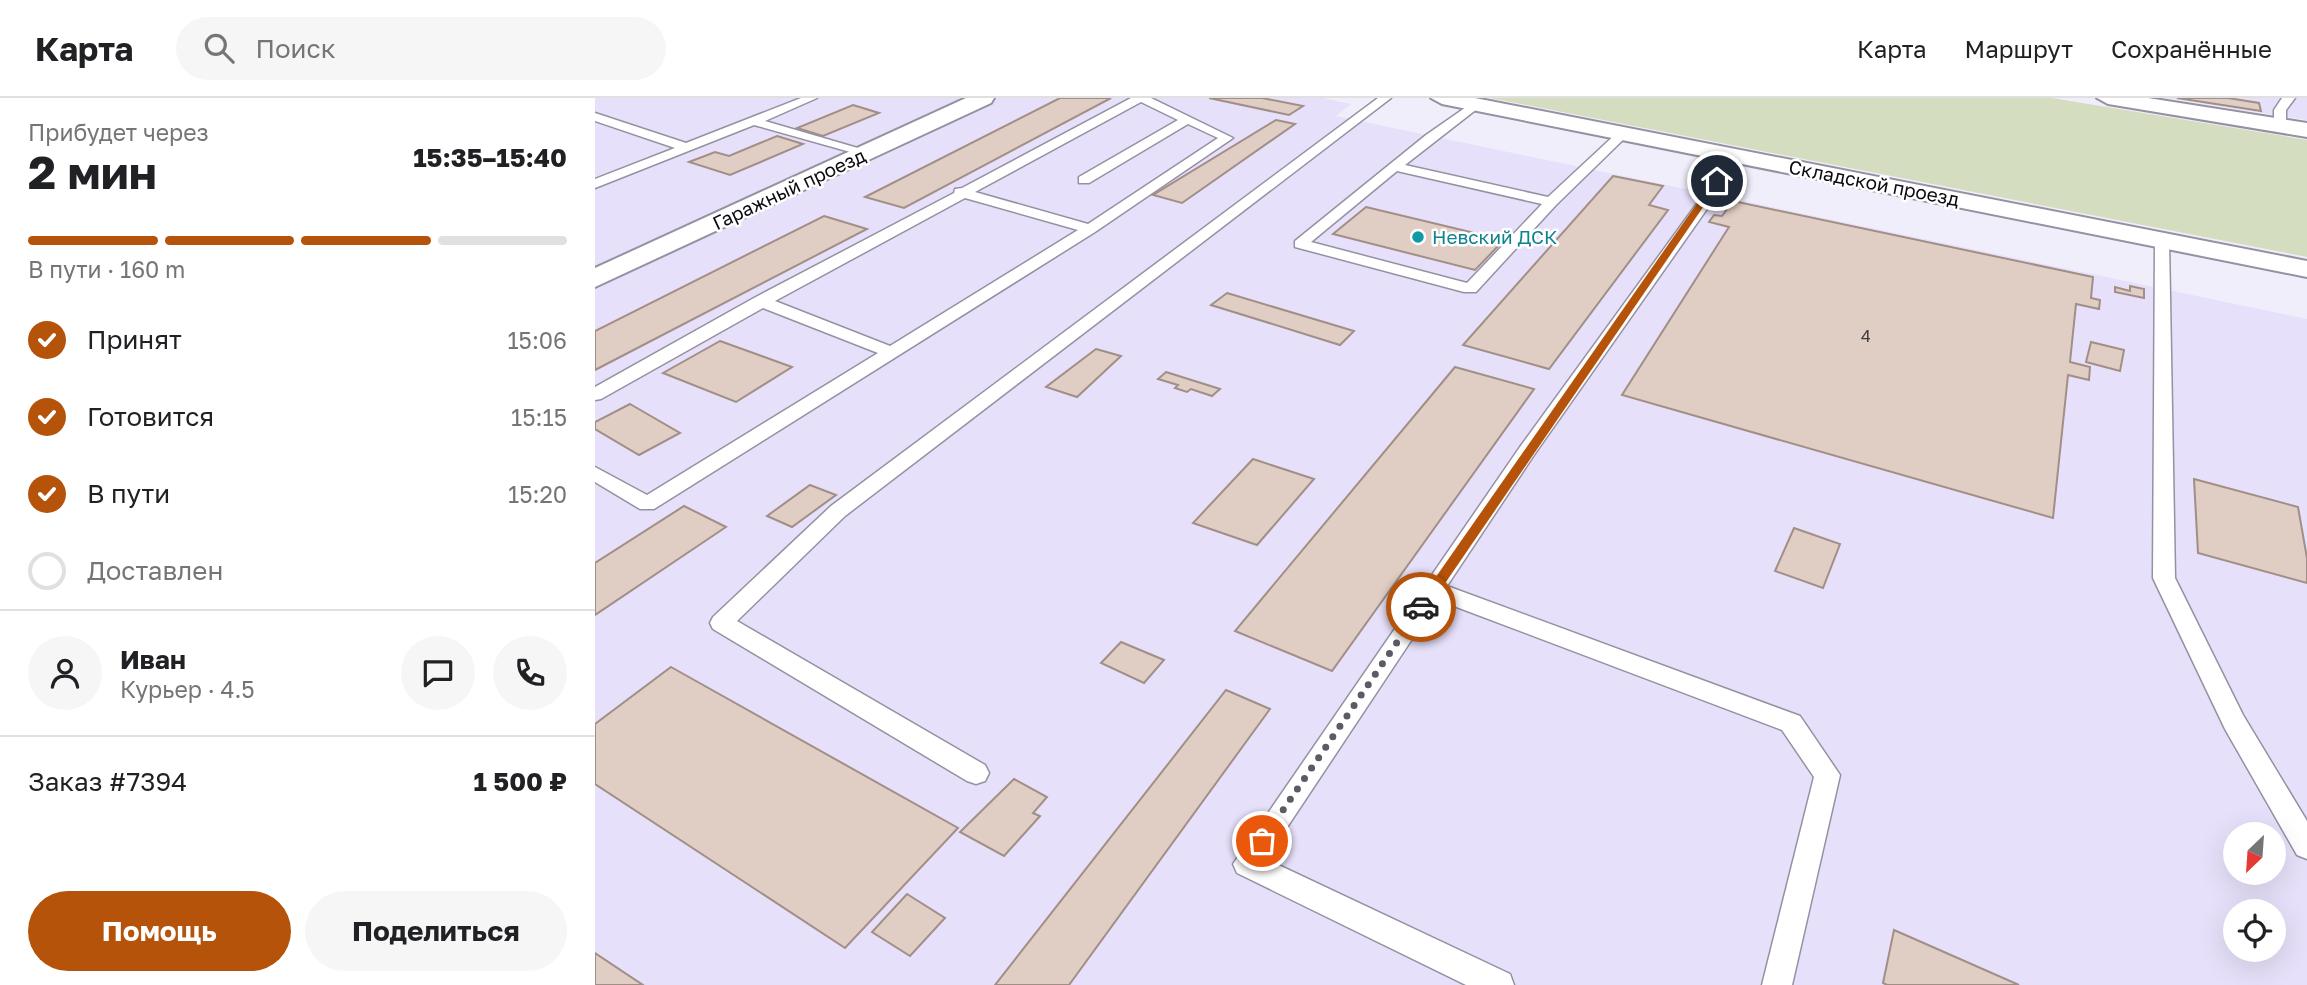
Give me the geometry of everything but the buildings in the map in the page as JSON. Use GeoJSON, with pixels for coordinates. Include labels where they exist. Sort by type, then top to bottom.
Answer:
{"type":"FeatureCollection","features":[{"type":"Feature","properties":{"kind":"street","name":"Гаражный проезд"},"geometry":{"type":"LineString","coordinates":[[595,279],[982,98]]}},
{"type":"Feature","properties":{"kind":"street","name":"Складской проезд"},"geometry":{"type":"LineString","coordinates":[[1442,98],[2307,269]]}},
{"type":"Feature","properties":{"kind":"street"},"geometry":{"type":"LineString","coordinates":[[2108,98],[2307,130]]}},
{"type":"Feature","properties":{"kind":"lane"},"geometry":{"type":"LineString","coordinates":[[595,184],[811,98]]}},
{"type":"Feature","properties":{"kind":"lane"},"geometry":{"type":"LineString","coordinates":[[595,395],[960,192],[1141,98],[1227,138],[1090,229],[646,504],[595,473]]}},
{"type":"Feature","properties":{"kind":"lane"},"geometry":{"type":"LineString","coordinates":[[976,773],[721,623],[838,511],[1385,98]]}},
{"type":"Feature","properties":{"kind":"lane"},"geometry":{"type":"LineString","coordinates":[[2280,125],[2279,114],[2289,98]]}},
{"type":"Feature","properties":{"kind":"lane"},"geometry":{"type":"LineString","coordinates":[[1476,105],[1300,244],[1470,289],[1551,202],[1623,134]]}},
{"type":"Feature","properties":{"kind":"lane"},"geometry":{"type":"LineString","coordinates":[[595,117],[688,148]]}},
{"type":"Feature","properties":{"kind":"lane"},"geometry":{"type":"LineString","coordinates":[[1084,180],[1188,119]]}},
{"type":"Feature","properties":{"kind":"lane"},"geometry":{"type":"LineString","coordinates":[[753,121],[863,154]]}},
{"type":"Feature","properties":{"kind":"lane"},"geometry":{"type":"LineString","coordinates":[[1499,985],[1247,864],[1527,451],[1707,199],[1733,156]]}},
{"type":"Feature","properties":{"kind":"lane"},"geometry":{"type":"LineString","coordinates":[[1396,167],[1551,202]]}},
{"type":"Feature","properties":{"kind":"lane"},"geometry":{"type":"LineString","coordinates":[[960,192],[1090,229]]}},
{"type":"Feature","properties":{"kind":"lane"},"geometry":{"type":"LineString","coordinates":[[2162,240],[2164,578],[2234,722],[2307,846]]}},
{"type":"Feature","properties":{"kind":"lane"},"geometry":{"type":"LineString","coordinates":[[760,301],[891,352]]}},
{"type":"Feature","properties":{"kind":"lane"},"geometry":{"type":"LineString","coordinates":[[1433,590],[1791,723],[1827,775],[1777,985]]}},
{"type":"Feature","properties":{"kind":"shaded area"},"geometry":{"type":"Polygon","coordinates":[[[595,98],[1323,98],[1351,104],[1336,116],[2307,319],[2307,985],[595,985],[595,98]]]}},
{"type":"Feature","properties":{"kind":"shaded area"},"geometry":{"type":"Polygon","coordinates":[[[2166,98],[2307,98],[2307,120],[2166,98]]]}},
{"type":"Feature","properties":{"kind":"green space"},"geometry":{"type":"Polygon","coordinates":[[[1490,98],[2052,98],[2307,140],[2307,257],[1490,98]]]}},
{"type":"Feature","properties":{"kind":"way so far"},"geometry":{"type":"LineString","coordinates":[[1262,841],[1421,607]]}},
{"type":"Feature","properties":{"kind":"place","name":"Невский ДСК"},"geometry":{"type":"Point","coordinates":[1418,237]}},
{"type":"Feature","properties":{"kind":"route"},"geometry":{"type":"LineString","coordinates":[[1421,607],[1717,181]]}}]}
